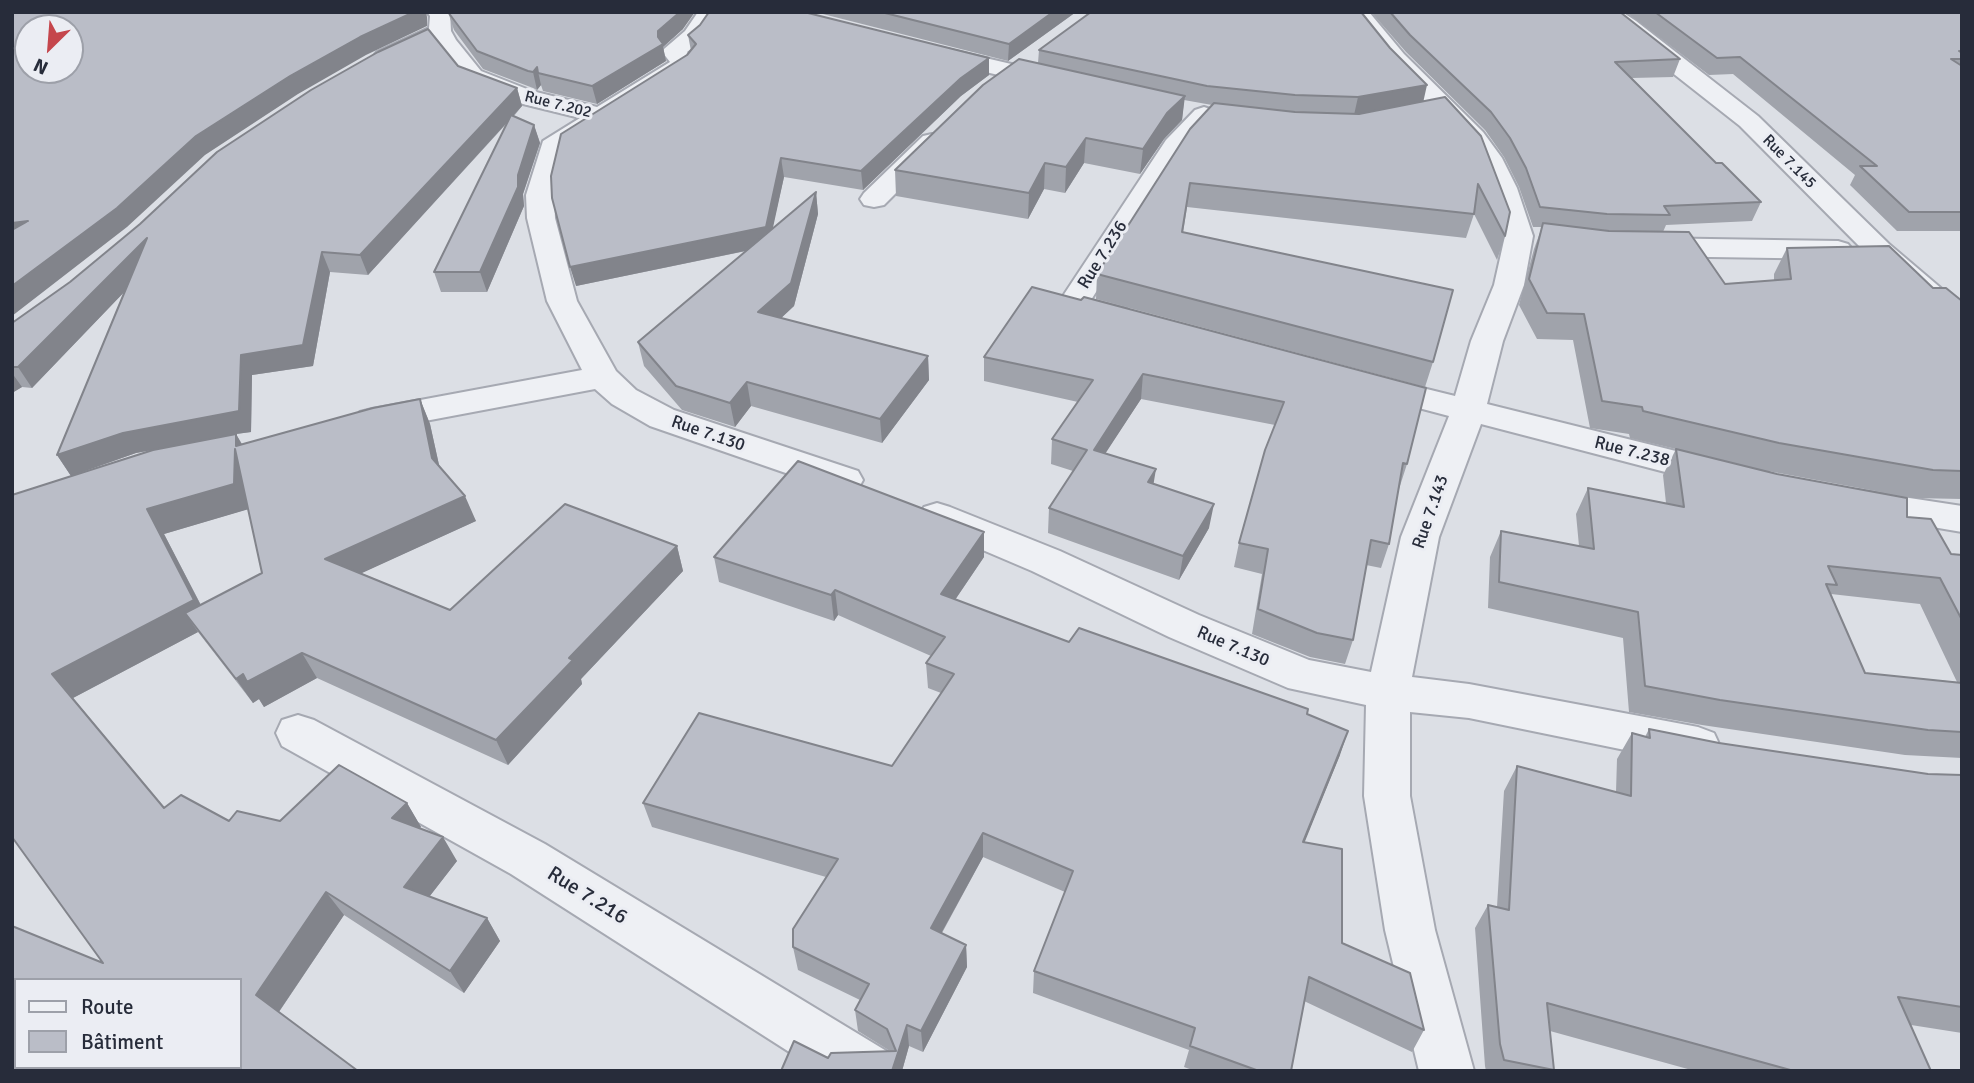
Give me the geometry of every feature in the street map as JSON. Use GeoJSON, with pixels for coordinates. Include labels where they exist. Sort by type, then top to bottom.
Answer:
{"type":"FeatureCollection","features":[{"type":"Feature","properties":{"kind":"street","name":"Rue 7.202"},"geometry":{"type":"LineString","coordinates":[[439,22],[444,42],[473,76],[524,97],[601,115],[680,66],[684,62],[675,53],[676,49],[693,36],[709,12]]}},
{"type":"Feature","properties":{"kind":"street","name":"Rue 7.143"},"geometry":{"type":"LineString","coordinates":[[1357,12],[1396,59],[1432,111],[1474,137],[1489,158],[1532,237],[1509,285],[1488,341],[1468,412],[1420,537],[1388,692],[1387,796],[1410,930],[1447,1071]]}},
{"type":"Feature","properties":{"kind":"street","name":"Rue 7.145"},"geometry":{"type":"LineString","coordinates":[[1606,12],[1628,26],[1749,121],[1879,250],[1962,323]]}},
{"type":"Feature","properties":{"kind":"street"},"geometry":{"type":"LineString","coordinates":[[364,68],[439,22]]}},
{"type":"Feature","properties":{"kind":"street"},"geometry":{"type":"LineString","coordinates":[[913,48],[1079,87]]}},
{"type":"Feature","properties":{"kind":"street"},"geometry":{"type":"LineString","coordinates":[[993,88],[1036,56]]}},
{"type":"Feature","properties":{"kind":"street","name":"Rue 7.236"},"geometry":{"type":"LineString","coordinates":[[1148,325],[1073,305],[1175,146],[1204,114]]}},
{"type":"Feature","properties":{"kind":"street"},"geometry":{"type":"LineString","coordinates":[[333,429],[602,377],[562,301],[541,218],[540,195],[552,147],[601,115]]}},
{"type":"Feature","properties":{"kind":"street"},"geometry":{"type":"LineString","coordinates":[[874,199],[944,130]]}},
{"type":"Feature","properties":{"kind":"street"},"geometry":{"type":"LineString","coordinates":[[1626,246],[1879,250]]}},
{"type":"Feature","properties":{"kind":"street","name":"Rue 7.130"},"geometry":{"type":"LineString","coordinates":[[602,377],[624,397],[662,418],[892,498],[1046,561],[1184,626],[1303,676],[1388,692],[1469,701],[1743,753]]}},
{"type":"Feature","properties":{"kind":"street"},"geometry":{"type":"LineString","coordinates":[[1352,380],[1468,412]]}},
{"type":"Feature","properties":{"kind":"street","name":"Rue 7.238"},"geometry":{"type":"LineString","coordinates":[[1468,412],[1749,481]]}},
{"type":"Feature","properties":{"kind":"street"},"geometry":{"type":"LineString","coordinates":[[1829,497],[1962,519]]}},
{"type":"Feature","properties":{"kind":"street","name":"Rue 7.216"},"geometry":{"type":"LineString","coordinates":[[298,733],[528,859],[869,1071]]}},
{"type":"Feature","properties":{"kind":"building"},"geometry":{"type":"Polygon","coordinates":[[[12,12],[414,12],[360,37],[290,76],[196,136],[117,208],[12,286],[12,230],[28,221],[12,223],[12,12]]]}},
{"type":"Feature","properties":{"kind":"building"},"geometry":{"type":"Polygon","coordinates":[[[448,12],[680,12],[658,31],[658,37],[663,44],[592,86],[538,73],[537,67],[533,72],[528,71],[477,51],[448,12]]]}},
{"type":"Feature","properties":{"kind":"building"},"geometry":{"type":"Polygon","coordinates":[[[709,12],[804,12],[989,58],[961,78],[861,171],[781,158],[766,227],[570,267],[552,198],[551,176],[561,134],[687,55],[696,44],[688,35],[700,25],[709,12]]]}},
{"type":"Feature","properties":{"kind":"building"},"geometry":{"type":"Polygon","coordinates":[[[881,12],[1053,12],[1009,44],[881,12]]]}},
{"type":"Feature","properties":{"kind":"building"},"geometry":{"type":"Polygon","coordinates":[[[1091,12],[1361,12],[1390,48],[1427,85],[1358,97],[1295,95],[1207,86],[1039,50],[1091,12]]]}},
{"type":"Feature","properties":{"kind":"building"},"geometry":{"type":"Polygon","coordinates":[[[1390,12],[1620,12],[1680,59],[1615,62],[1716,163],[1722,163],[1761,202],[1664,206],[1670,215],[1607,214],[1540,207],[1526,168],[1510,138],[1491,112],[1410,35],[1390,12]]]}},
{"type":"Feature","properties":{"kind":"building"},"geometry":{"type":"Polygon","coordinates":[[[1655,12],[1962,12],[1962,52],[1959,51],[1962,53],[1962,59],[1951,59],[1962,66],[1962,212],[1909,212],[1860,166],[1877,166],[1740,57],[1717,58],[1655,12]]]}},
{"type":"Feature","properties":{"kind":"building"},"geometry":{"type":"Polygon","coordinates":[[[428,29],[458,66],[517,88],[360,255],[322,252],[303,345],[241,355],[239,411],[123,433],[57,455],[147,238],[18,367],[12,367],[12,323],[70,282],[140,224],[217,152],[311,90],[378,52],[428,29]]]}},
{"type":"Feature","properties":{"kind":"building"},"geometry":{"type":"Polygon","coordinates":[[[1019,59],[1185,96],[1167,113],[1143,149],[1086,138],[1066,167],[1045,163],[1029,193],[895,170],[983,85],[1019,59]]]}},
{"type":"Feature","properties":{"kind":"building"},"geometry":{"type":"Polygon","coordinates":[[[1445,97],[1481,136],[1510,212],[1505,236],[1478,184],[1474,214],[1190,183],[1182,232],[1453,290],[1433,362],[1097,274],[1190,129],[1214,103],[1295,112],[1359,114],[1445,97]]]}},
{"type":"Feature","properties":{"kind":"building"},"geometry":{"type":"Polygon","coordinates":[[[511,115],[534,125],[518,175],[518,187],[480,272],[434,272],[511,115]]]}},
{"type":"Feature","properties":{"kind":"building"},"geometry":{"type":"Polygon","coordinates":[[[816,192],[791,283],[758,312],[928,356],[880,419],[747,382],[730,403],[676,386],[638,342],[816,192]]]}},
{"type":"Feature","properties":{"kind":"building"},"geometry":{"type":"Polygon","coordinates":[[[1543,223],[1609,231],[1689,232],[1725,284],[1791,279],[1787,248],[1889,246],[1933,288],[1946,288],[1962,301],[1962,471],[1933,470],[1779,443],[1643,411],[1642,407],[1602,401],[1584,314],[1547,313],[1529,279],[1543,223]]]}},
{"type":"Feature","properties":{"kind":"building"},"geometry":{"type":"Polygon","coordinates":[[[1032,287],[1081,300],[1084,297],[1426,388],[1407,464],[1403,463],[1389,544],[1371,540],[1353,640],[1317,633],[1258,609],[1268,549],[1239,543],[1265,450],[1284,402],[1143,374],[1094,450],[1156,469],[1148,482],[1214,504],[1183,556],[1049,508],[1087,450],[1052,439],[1093,380],[984,357],[1032,287]]]}},
{"type":"Feature","properties":{"kind":"building"},"geometry":{"type":"Polygon","coordinates":[[[420,399],[432,458],[465,496],[325,559],[450,610],[565,504],[677,546],[569,658],[573,660],[496,740],[302,653],[247,682],[243,674],[236,679],[185,613],[262,573],[235,449],[234,484],[147,509],[194,600],[52,674],[164,808],[181,795],[229,821],[237,811],[280,821],[339,765],[407,803],[392,818],[443,837],[404,887],[487,918],[450,971],[326,892],[256,995],[358,1071],[12,1071],[12,926],[103,963],[12,837],[12,495],[153,450],[236,434],[236,446],[373,408],[420,399]]]}},
{"type":"Feature","properties":{"kind":"building"},"geometry":{"type":"Polygon","coordinates":[[[1676,449],[1777,474],[1907,498],[1907,517],[1931,519],[1951,554],[1962,555],[1962,620],[1940,578],[1828,566],[1837,585],[1826,584],[1865,673],[1962,683],[1962,732],[1928,730],[1720,700],[1645,686],[1638,612],[1499,582],[1501,531],[1594,549],[1588,488],[1684,507],[1676,449]]]}},
{"type":"Feature","properties":{"kind":"building"},"geometry":{"type":"Polygon","coordinates":[[[798,461],[984,532],[941,594],[1069,642],[1079,628],[1308,709],[1307,714],[1348,731],[1303,842],[1342,849],[1342,943],[1410,973],[1424,1030],[1309,977],[1291,1071],[1259,1071],[1190,1046],[1195,1028],[1034,971],[1073,871],[983,833],[931,928],[966,945],[921,1031],[907,1025],[892,1071],[781,1071],[794,1041],[828,1058],[831,1053],[896,1051],[887,1029],[855,1010],[869,984],[793,947],[793,929],[838,859],[643,803],[699,713],[892,766],[954,674],[926,663],[945,637],[835,590],[831,595],[714,557],[798,461]]]}},
{"type":"Feature","properties":{"kind":"building"},"geometry":{"type":"Polygon","coordinates":[[[1649,729],[1719,743],[1928,774],[1962,775],[1962,1007],[1898,997],[1931,1071],[1794,1071],[1547,1003],[1554,1070],[1504,1060],[1500,1044],[1488,905],[1509,910],[1517,766],[1631,796],[1632,733],[1650,738],[1649,729]]]}}]}
